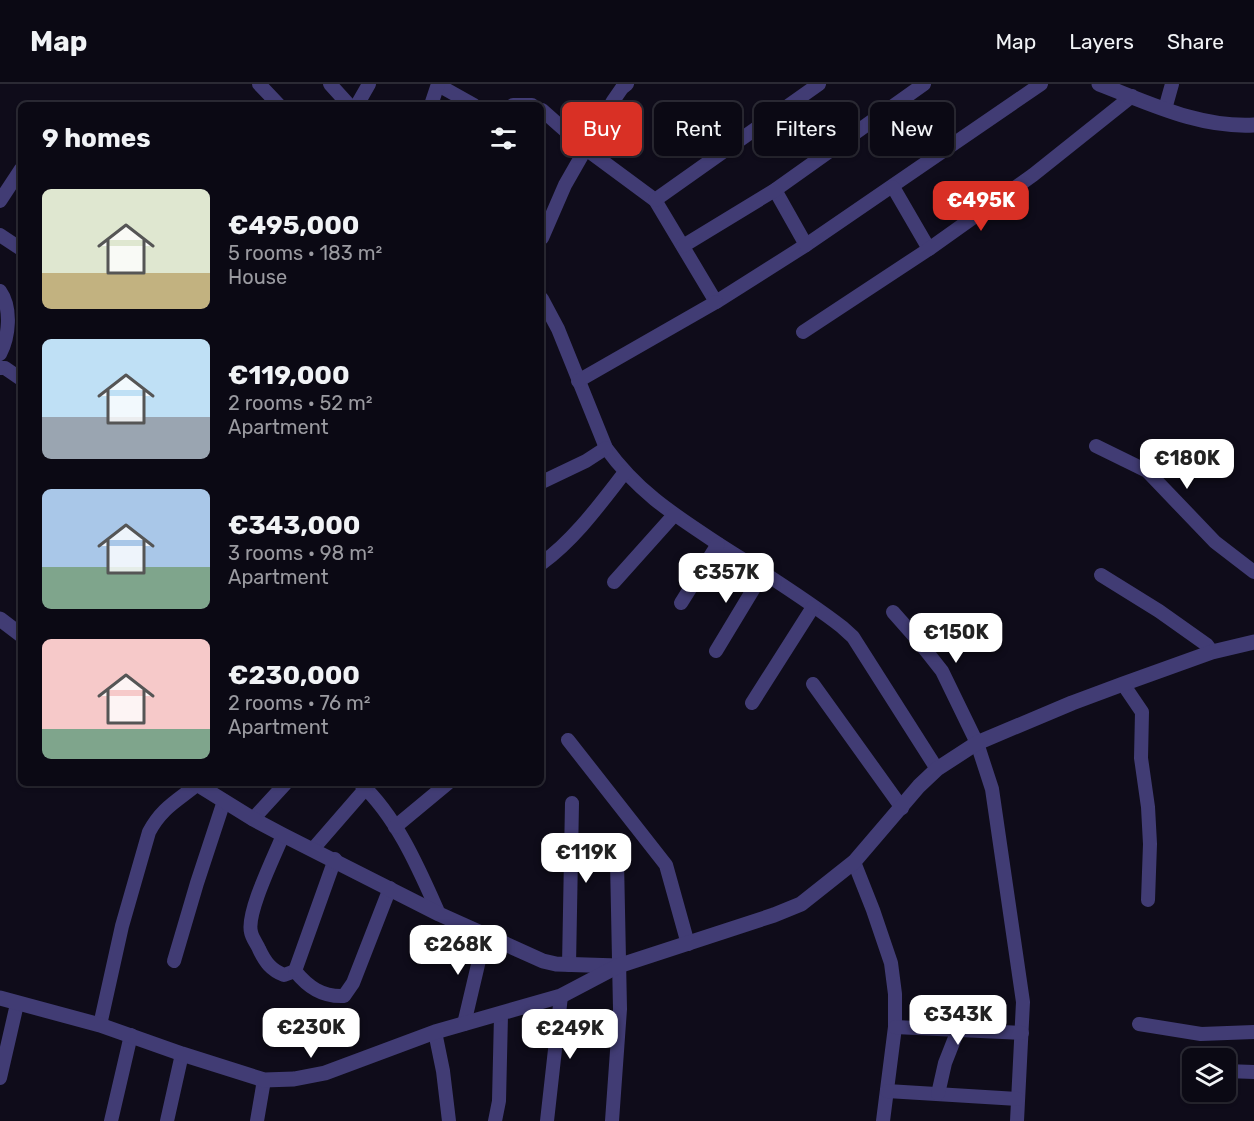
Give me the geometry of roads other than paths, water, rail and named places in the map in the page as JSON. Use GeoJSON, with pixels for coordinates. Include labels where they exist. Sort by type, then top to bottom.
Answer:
{"type":"FeatureCollection","features":[{"type":"Feature","properties":{"kind":"street"},"geometry":{"type":"LineString","coordinates":[[259,84],[276,102]]}},
{"type":"Feature","properties":{"kind":"street"},"geometry":{"type":"LineString","coordinates":[[330,84],[346,102]]}},
{"type":"Feature","properties":{"kind":"street"},"geometry":{"type":"LineString","coordinates":[[359,102],[369,84]]}},
{"type":"Feature","properties":{"kind":"street"},"geometry":{"type":"LineString","coordinates":[[432,102],[438,84],[469,102]]}},
{"type":"Feature","properties":{"kind":"street"},"geometry":{"type":"LineString","coordinates":[[612,102],[627,84]]}},
{"type":"Feature","properties":{"kind":"street"},"geometry":{"type":"LineString","coordinates":[[655,200],[819,84]]}},
{"type":"Feature","properties":{"kind":"street"},"geometry":{"type":"LineString","coordinates":[[682,246],[776,189],[924,84]]}},
{"type":"Feature","properties":{"kind":"street"},"geometry":{"type":"LineString","coordinates":[[578,381],[716,302],[806,245],[1041,84]]}},
{"type":"Feature","properties":{"kind":"street"},"geometry":{"type":"LineString","coordinates":[[1099,84],[1165,109],[1209,122],[1239,126],[1254,125]]}},
{"type":"Feature","properties":{"kind":"street"},"geometry":{"type":"LineString","coordinates":[[1165,109],[1172,84]]}},
{"type":"Feature","properties":{"kind":"street"},"geometry":{"type":"LineString","coordinates":[[803,332],[929,249],[1033,175],[1132,96]]}},
{"type":"Feature","properties":{"kind":"street"},"geometry":{"type":"LineString","coordinates":[[544,112],[562,128]]}},
{"type":"Feature","properties":{"kind":"street"},"geometry":{"type":"LineString","coordinates":[[544,233],[565,185],[582,156]]}},
{"type":"Feature","properties":{"kind":"street"},"geometry":{"type":"LineString","coordinates":[[595,156],[655,200],[716,302]]}},
{"type":"Feature","properties":{"kind":"street"},"geometry":{"type":"LineString","coordinates":[[0,201],[18,174]]}},
{"type":"Feature","properties":{"kind":"street"},"geometry":{"type":"LineString","coordinates":[[893,187],[929,249]]}},
{"type":"Feature","properties":{"kind":"street"},"geometry":{"type":"LineString","coordinates":[[776,189],[806,245]]}},
{"type":"Feature","properties":{"kind":"street"},"geometry":{"type":"LineString","coordinates":[[0,235],[18,247]]}},
{"type":"Feature","properties":{"kind":"street"},"geometry":{"type":"LineString","coordinates":[[0,291],[4,297],[7,318],[6,338],[0,354]]}},
{"type":"Feature","properties":{"kind":"street"},"geometry":{"type":"LineString","coordinates":[[544,303],[558,329],[606,448],[625,472],[645,493],[674,515],[813,607],[853,637],[937,769]]}},
{"type":"Feature","properties":{"kind":"street"},"geometry":{"type":"LineString","coordinates":[[0,368],[5,368],[18,377]]}},
{"type":"Feature","properties":{"kind":"street"},"geometry":{"type":"LineString","coordinates":[[1096,446],[1147,471],[1215,542],[1254,572]]}},
{"type":"Feature","properties":{"kind":"street"},"geometry":{"type":"LineString","coordinates":[[544,481],[586,461],[606,448]]}},
{"type":"Feature","properties":{"kind":"street"},"geometry":{"type":"LineString","coordinates":[[544,561],[592,514],[625,472]]}},
{"type":"Feature","properties":{"kind":"street"},"geometry":{"type":"LineString","coordinates":[[614,582],[674,515]]}},
{"type":"Feature","properties":{"kind":"street"},"geometry":{"type":"LineString","coordinates":[[681,603],[718,544]]}},
{"type":"Feature","properties":{"kind":"street"},"geometry":{"type":"LineString","coordinates":[[717,651],[763,573]]}},
{"type":"Feature","properties":{"kind":"street"},"geometry":{"type":"LineString","coordinates":[[1101,575],[1159,611],[1207,645],[1212,652]]}},
{"type":"Feature","properties":{"kind":"street"},"geometry":{"type":"LineString","coordinates":[[752,703],[813,607]]}},
{"type":"Feature","properties":{"kind":"street"},"geometry":{"type":"LineString","coordinates":[[893,612],[942,671],[977,743],[992,789],[1023,1002],[1017,1121]]}},
{"type":"Feature","properties":{"kind":"street"},"geometry":{"type":"LineString","coordinates":[[0,619],[18,633]]}},
{"type":"Feature","properties":{"kind":"street"},"geometry":{"type":"LineString","coordinates":[[0,998],[100,1025],[264,1080],[294,1079],[325,1073],[435,1032],[561,996],[618,966],[801,904],[854,862],[919,786],[937,769],[977,743],[1123,684],[1212,652],[1254,642]]}},
{"type":"Feature","properties":{"kind":"street"},"geometry":{"type":"LineString","coordinates":[[813,684],[902,808]]}},
{"type":"Feature","properties":{"kind":"street"},"geometry":{"type":"LineString","coordinates":[[1123,684],[1142,712],[1142,758],[1150,844],[1148,900]]}},
{"type":"Feature","properties":{"kind":"street"},"geometry":{"type":"LineString","coordinates":[[568,740],[666,865],[688,944]]}},
{"type":"Feature","properties":{"kind":"street"},"geometry":{"type":"LineString","coordinates":[[100,1025],[122,926],[149,832],[165,809],[194,786]]}},
{"type":"Feature","properties":{"kind":"street"},"geometry":{"type":"LineString","coordinates":[[200,786],[283,835],[335,859],[439,914],[543,961],[569,965],[618,966]]}},
{"type":"Feature","properties":{"kind":"street"},"geometry":{"type":"LineString","coordinates":[[253,819],[283,786]]}},
{"type":"Feature","properties":{"kind":"street"},"geometry":{"type":"LineString","coordinates":[[313,849],[363,786],[395,826],[420,871],[439,914]]}},
{"type":"Feature","properties":{"kind":"street"},"geometry":{"type":"LineString","coordinates":[[395,826],[444,786]]}},
{"type":"Feature","properties":{"kind":"street"},"geometry":{"type":"LineString","coordinates":[[174,961],[224,801]]}},
{"type":"Feature","properties":{"kind":"street"},"geometry":{"type":"LineString","coordinates":[[569,965],[572,803]]}},
{"type":"Feature","properties":{"kind":"street"},"geometry":{"type":"LineString","coordinates":[[283,835],[259,895],[250,931],[263,957],[273,970],[284,975],[295,970],[335,859]]}},
{"type":"Feature","properties":{"kind":"street"},"geometry":{"type":"LineString","coordinates":[[612,1121],[620,1009],[617,861]]}},
{"type":"Feature","properties":{"kind":"street"},"geometry":{"type":"LineString","coordinates":[[854,862],[891,963],[895,994],[895,1027],[883,1121]]}},
{"type":"Feature","properties":{"kind":"street"},"geometry":{"type":"LineString","coordinates":[[295,970],[306,984],[317,991],[332,996],[344,996],[353,983],[390,888]]}},
{"type":"Feature","properties":{"kind":"street"},"geometry":{"type":"LineString","coordinates":[[464,1024],[485,935]]}},
{"type":"Feature","properties":{"kind":"street"},"geometry":{"type":"LineString","coordinates":[[547,1121],[561,996]]}},
{"type":"Feature","properties":{"kind":"street"},"geometry":{"type":"LineString","coordinates":[[0,1078],[17,1004]]}},
{"type":"Feature","properties":{"kind":"street"},"geometry":{"type":"LineString","coordinates":[[495,1121],[499,1101],[501,1015]]}},
{"type":"Feature","properties":{"kind":"street"},"geometry":{"type":"LineString","coordinates":[[1139,1024],[1201,1034],[1254,1032]]}},
{"type":"Feature","properties":{"kind":"street"},"geometry":{"type":"LineString","coordinates":[[895,1027],[1022,1033]]}},
{"type":"Feature","properties":{"kind":"street"},"geometry":{"type":"LineString","coordinates":[[938,1094],[945,1063],[958,1030]]}},
{"type":"Feature","properties":{"kind":"street"},"geometry":{"type":"LineString","coordinates":[[435,1032],[443,1071],[449,1121]]}},
{"type":"Feature","properties":{"kind":"street"},"geometry":{"type":"LineString","coordinates":[[111,1121],[131,1035]]}},
{"type":"Feature","properties":{"kind":"street"},"geometry":{"type":"LineString","coordinates":[[167,1121],[182,1054]]}},
{"type":"Feature","properties":{"kind":"street"},"geometry":{"type":"LineString","coordinates":[[1236,1071],[1254,1072]]}},
{"type":"Feature","properties":{"kind":"street"},"geometry":{"type":"LineString","coordinates":[[257,1121],[264,1080]]}},
{"type":"Feature","properties":{"kind":"street"},"geometry":{"type":"LineString","coordinates":[[887,1091],[1018,1099]]}}]}
